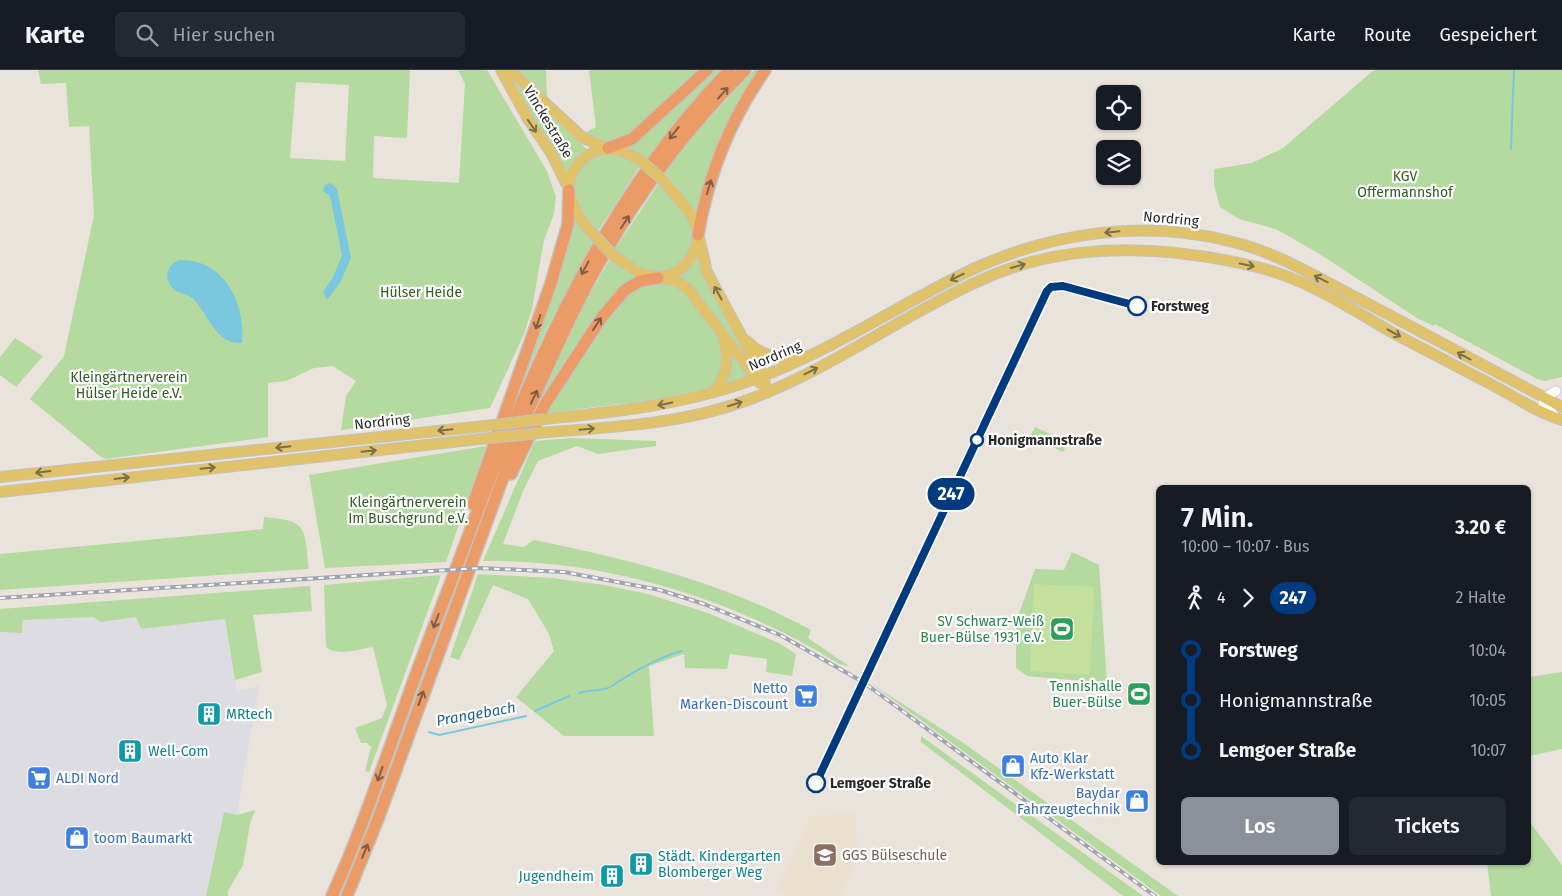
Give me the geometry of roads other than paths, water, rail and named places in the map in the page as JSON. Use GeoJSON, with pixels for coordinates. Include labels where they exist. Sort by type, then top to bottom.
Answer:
{"type":"FeatureCollection","features":[{"type":"Feature","properties":{"kind":"highway"},"geometry":{"type":"LineString","coordinates":[[608,148],[632,139],[707,70]]}},
{"type":"Feature","properties":{"kind":"highway"},"geometry":{"type":"LineString","coordinates":[[332,896],[366,813],[514,416],[562,312],[596,247],[634,188],[662,148],[730,70]]}},
{"type":"Feature","properties":{"kind":"highway"},"geometry":{"type":"LineString","coordinates":[[347,896],[381,810],[460,590],[524,420],[602,256],[666,160],[700,118],[745,70]]}},
{"type":"Feature","properties":{"kind":"highway"},"geometry":{"type":"LineString","coordinates":[[698,235],[709,186],[724,142],[744,102],[765,70]]}},
{"type":"Feature","properties":{"kind":"highway"},"geometry":{"type":"LineString","coordinates":[[453,576],[468,518],[551,283],[567,227],[570,190]]}},
{"type":"Feature","properties":{"kind":"highway"},"geometry":{"type":"LineString","coordinates":[[460,590],[479,551],[519,454],[569,365],[619,296],[640,281],[658,278]]}},
{"type":"Feature","properties":{"kind":"main road","name":"Vinckestraße"},"geometry":{"type":"LineString","coordinates":[[501,70],[570,190]]}},
{"type":"Feature","properties":{"kind":"main road","name":"Vinckestraße"},"geometry":{"type":"LineString","coordinates":[[510,70],[583,138],[608,148]]}},
{"type":"Feature","properties":{"kind":"main road"},"geometry":{"type":"LineString","coordinates":[[760,378],[688,289],[676,281],[641,274],[614,256],[593,234],[579,216],[570,190],[574,171],[581,161],[590,154],[608,148],[620,150],[641,161],[663,180],[685,205],[695,222],[707,272],[742,335],[767,393]]}},
{"type":"Feature","properties":{"kind":"main road","name":"Nordring"},"geometry":{"type":"LineString","coordinates":[[0,477],[640,409],[712,393],[760,378],[820,352],[945,283],[1009,254],[1075,236],[1132,230],[1209,236],[1235,242],[1262,252],[1325,281],[1528,389],[1544,402],[1561,406]]}},
{"type":"Feature","properties":{"kind":"main road"},"geometry":{"type":"LineString","coordinates":[[658,278],[674,274],[686,264],[694,255],[698,235]]}},
{"type":"Feature","properties":{"kind":"main road","name":"Nordring"},"geometry":{"type":"LineString","coordinates":[[0,492],[682,418],[725,408],[767,393],[852,350],[955,293],[1006,270],[1049,258],[1083,252],[1152,249],[1217,258],[1287,276],[1341,303],[1525,403],[1559,419]]}},
{"type":"Feature","properties":{"kind":"main road"},"geometry":{"type":"LineString","coordinates":[[712,393],[724,377],[727,369],[728,356],[722,333]]}},
{"type":"Feature","properties":{"kind":"main road"},"geometry":{"type":"LineString","coordinates":[[742,335],[756,350],[772,357],[790,358],[820,352]]}},
{"type":"Feature","properties":{"kind":"main road"},"geometry":{"type":"LineString","coordinates":[[1528,389],[1539,392],[1559,390]]}},
{"type":"Feature","properties":{"kind":"main road"},"geometry":{"type":"LineString","coordinates":[[1525,403],[1544,402],[1559,390]]}},
{"type":"Feature","properties":{"kind":"main road"},"geometry":{"type":"LineString","coordinates":[[1544,402],[1559,419]]}},
{"type":"Feature","properties":{"kind":"water"},"geometry":{"type":"Polygon","coordinates":[[[330,183],[337,189],[351,258],[340,283],[327,300],[323,292],[332,279],[342,256],[330,196],[323,191],[325,185],[330,183]]]}},
{"type":"Feature","properties":{"kind":"water"},"geometry":{"type":"Polygon","coordinates":[[[180,260],[196,262],[209,267],[229,287],[236,300],[240,314],[242,343],[225,339],[213,327],[192,298],[178,292],[170,284],[167,275],[168,270],[175,262],[180,260]]]}},
{"type":"Feature","properties":{"kind":"waterway"},"geometry":{"type":"LineString","coordinates":[[1511,149],[1514,70]]}},
{"type":"Feature","properties":{"kind":"waterway","name":"Prangebach"},"geometry":{"type":"LineString","coordinates":[[579,693],[609,688],[645,666],[681,651]]}},
{"type":"Feature","properties":{"kind":"waterway","name":"Prangebach"},"geometry":{"type":"LineString","coordinates":[[535,711],[569,696]]}},
{"type":"Feature","properties":{"kind":"waterway","name":"Prangebach"},"geometry":{"type":"LineString","coordinates":[[429,732],[439,735],[526,716]]}},
{"type":"Feature","properties":{"kind":"railway"},"geometry":{"type":"LineString","coordinates":[[0,598],[480,568],[564,572],[660,590],[704,604],[780,635],[863,682],[1155,896]]}},
{"type":"Feature","properties":{"kind":"place","name":"Forstweg"},"geometry":{"type":"Point","coordinates":[1137,306]}},
{"type":"Feature","properties":{"kind":"place","name":"Honigmannstraße"},"geometry":{"type":"Point","coordinates":[977,440]}},
{"type":"Feature","properties":{"kind":"place","name":"SV Schwarz-Weiß Buer-Bülse 1931 e.V."},"geometry":{"type":"Point","coordinates":[1062,629]}},
{"type":"Feature","properties":{"kind":"place","name":"Tennishalle Buer-Bülse"},"geometry":{"type":"Point","coordinates":[1139,694]}},
{"type":"Feature","properties":{"kind":"place","name":"Netto Marken-Discount"},"geometry":{"type":"Point","coordinates":[806,696]}},
{"type":"Feature","properties":{"kind":"place","name":"MRtech"},"geometry":{"type":"Point","coordinates":[209,714]}},
{"type":"Feature","properties":{"kind":"place","name":"Well-Com"},"geometry":{"type":"Point","coordinates":[130,751]}},
{"type":"Feature","properties":{"kind":"place","name":"Auto Klar Kfz-Werkstatt"},"geometry":{"type":"Point","coordinates":[1013,766]}},
{"type":"Feature","properties":{"kind":"place","name":"ALDI Nord"},"geometry":{"type":"Point","coordinates":[39,778]}},
{"type":"Feature","properties":{"kind":"place","name":"Lemgoer Straße"},"geometry":{"type":"Point","coordinates":[816,783]}},
{"type":"Feature","properties":{"kind":"place","name":"Baydar Fahrzeugtechnik"},"geometry":{"type":"Point","coordinates":[1137,801]}},
{"type":"Feature","properties":{"kind":"place","name":"toom Baumarkt"},"geometry":{"type":"Point","coordinates":[77,838]}},
{"type":"Feature","properties":{"kind":"place","name":"GGS Bülseschule"},"geometry":{"type":"Point","coordinates":[825,855]}},
{"type":"Feature","properties":{"kind":"place","name":"Städt. Kindergarten Blomberger Weg"},"geometry":{"type":"Point","coordinates":[641,864]}},
{"type":"Feature","properties":{"kind":"place","name":"Jugendheim"},"geometry":{"type":"Point","coordinates":[612,876]}},
{"type":"Feature","properties":{"kind":"park label","name":"KGV Offermannshof"},"geometry":{"type":"Point","coordinates":[1405,184]}},
{"type":"Feature","properties":{"kind":"park label","name":"Hülser Heide"},"geometry":{"type":"Point","coordinates":[421,292]}},
{"type":"Feature","properties":{"kind":"park label","name":"Kleingärtnerverein Hülser Heide e.V."},"geometry":{"type":"Point","coordinates":[129,386]}},
{"type":"Feature","properties":{"kind":"park label","name":"Kleingärtnerverein Im Buschgrund e.V."},"geometry":{"type":"Point","coordinates":[408,510]}}]}
